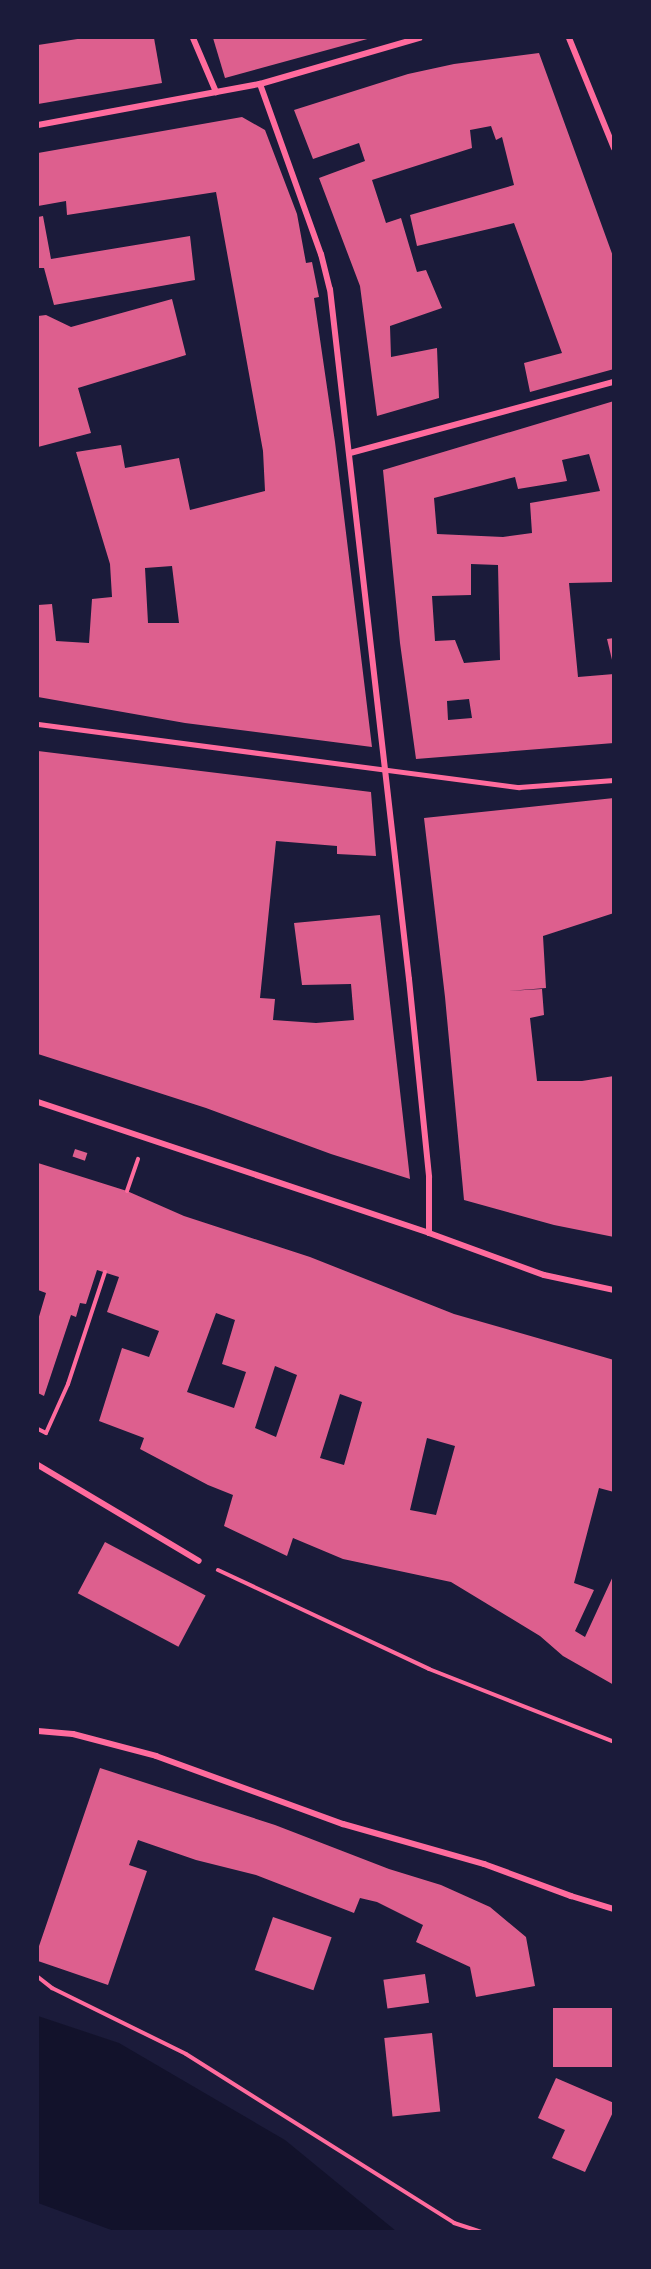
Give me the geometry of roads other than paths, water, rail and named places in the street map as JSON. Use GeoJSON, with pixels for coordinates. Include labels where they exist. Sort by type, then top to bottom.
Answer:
{"type":"FeatureCollection","features":[{"type":"Feature","properties":{"kind":"street"},"geometry":{"type":"LineString","coordinates":[[193,38],[216,92]]}},
{"type":"Feature","properties":{"kind":"street"},"geometry":{"type":"LineString","coordinates":[[38,125],[260,84],[419,38]]}},
{"type":"Feature","properties":{"kind":"street"},"geometry":{"type":"LineString","coordinates":[[569,38],[614,148]]}},
{"type":"Feature","properties":{"kind":"street"},"geometry":{"type":"LineString","coordinates":[[260,84],[321,254],[330,289],[386,772],[429,1177],[429,1233]]}},
{"type":"Feature","properties":{"kind":"street"},"geometry":{"type":"LineString","coordinates":[[350,453],[614,382]]}},
{"type":"Feature","properties":{"kind":"street"},"geometry":{"type":"LineString","coordinates":[[38,724],[386,772],[519,787],[614,780]]}},
{"type":"Feature","properties":{"kind":"street"},"geometry":{"type":"LineString","coordinates":[[38,1101],[429,1233],[544,1275],[614,1290]]}},
{"type":"Feature","properties":{"kind":"street"},"geometry":{"type":"LineString","coordinates":[[38,1465],[199,1561]]}},
{"type":"Feature","properties":{"kind":"street"},"geometry":{"type":"LineString","coordinates":[[38,1731],[73,1734],[156,1756],[343,1824],[484,1864],[614,1909]]}}]}
